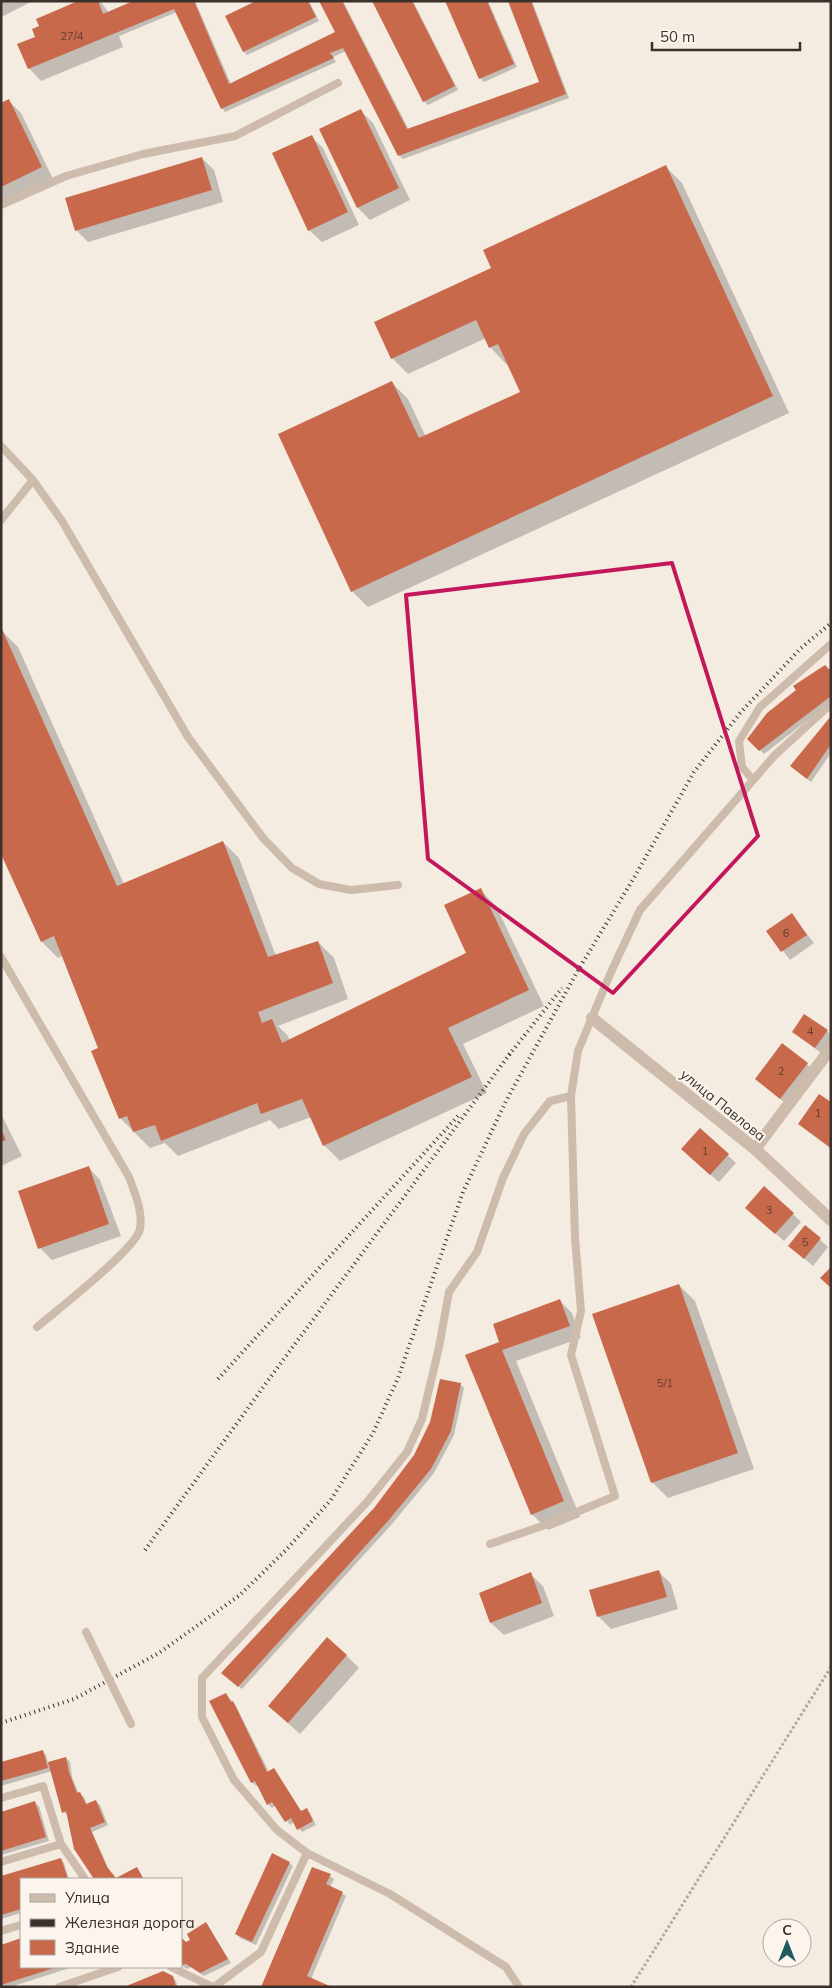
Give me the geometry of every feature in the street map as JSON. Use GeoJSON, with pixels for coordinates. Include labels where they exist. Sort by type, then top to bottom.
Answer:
{"type":"FeatureCollection","features":[{"type":"Feature","properties":{"kind":"street","name":"улица Павлова"},"geometry":{"type":"LineString","coordinates":[[592,1018],[755,1149],[831,1220]]}},
{"type":"Feature","properties":{"kind":"street"},"geometry":{"type":"LineString","coordinates":[[755,1149],[831,1048]]}},
{"type":"Feature","properties":{"kind":"lane"},"geometry":{"type":"LineString","coordinates":[[1,205],[66,176],[143,154],[234,136],[338,83]]}},
{"type":"Feature","properties":{"kind":"lane"},"geometry":{"type":"LineString","coordinates":[[1,446],[33,480],[62,521],[188,738],[263,838],[292,868],[319,884],[351,890],[398,885]]}},
{"type":"Feature","properties":{"kind":"lane"},"geometry":{"type":"LineString","coordinates":[[1,520],[33,480]]}},
{"type":"Feature","properties":{"kind":"lane"},"geometry":{"type":"LineString","coordinates":[[753,780],[742,767],[739,741],[760,707],[831,644]]}},
{"type":"Feature","properties":{"kind":"lane"},"geometry":{"type":"LineString","coordinates":[[490,1544],[548,1524],[615,1496],[571,1354],[581,1311],[575,1237],[572,1096],[578,1051],[640,910],[775,754],[831,704]]}},
{"type":"Feature","properties":{"kind":"lane"},"geometry":{"type":"LineString","coordinates":[[1,957],[129,1177],[140,1208],[140,1232],[122,1255],[37,1327]]}},
{"type":"Feature","properties":{"kind":"lane"},"geometry":{"type":"LineString","coordinates":[[519,1987],[506,1967],[398,1899],[307,1854],[277,1830],[234,1780],[202,1717],[202,1678],[367,1502],[407,1452],[422,1419],[439,1347],[449,1292],[478,1252],[503,1178],[524,1134],[550,1101],[572,1096]]}},
{"type":"Feature","properties":{"kind":"lane"},"geometry":{"type":"LineString","coordinates":[[86,1632],[131,1724]]}},
{"type":"Feature","properties":{"kind":"lane"},"geometry":{"type":"LineString","coordinates":[[1,1798],[43,1786],[61,1844],[84,1878]]}},
{"type":"Feature","properties":{"kind":"lane"},"geometry":{"type":"LineString","coordinates":[[1,1862],[61,1844]]}},
{"type":"Feature","properties":{"kind":"lane"},"geometry":{"type":"LineString","coordinates":[[173,1968],[214,1987],[261,1952],[307,1854]]}},
{"type":"Feature","properties":{"kind":"lane"},"geometry":{"type":"LineString","coordinates":[[1,1931],[20,1924]]}},
{"type":"Feature","properties":{"kind":"lane"},"geometry":{"type":"LineString","coordinates":[[59,1987],[115,1968]]}},
{"type":"Feature","properties":{"kind":"path"},"geometry":{"type":"LineString","coordinates":[[631,1987],[831,1667]]}},
{"type":"Feature","properties":{"kind":"highlighted area"},"geometry":{"type":"Polygon","coordinates":[[[672,563],[758,836],[613,993],[428,859],[406,595],[672,563]]]}},
{"type":"Feature","properties":{"kind":"building"},"geometry":{"type":"Polygon","coordinates":[[[78,1],[98,1],[103,14],[133,1],[194,1],[229,84],[335,32],[319,1],[342,1],[407,129],[539,82],[508,1],[531,1],[566,94],[398,156],[343,48],[330,53],[334,58],[221,109],[174,9],[28,69],[17,44],[35,37],[32,29],[39,26],[36,19],[78,1]]]}},
{"type":"Feature","properties":{"kind":"building"},"geometry":{"type":"Polygon","coordinates":[[[256,1],[308,1],[316,17],[243,52],[225,16],[256,1]]]}},
{"type":"Feature","properties":{"kind":"building"},"geometry":{"type":"Polygon","coordinates":[[[372,1],[412,1],[455,86],[423,102],[372,1]]]}},
{"type":"Feature","properties":{"kind":"building"},"geometry":{"type":"Polygon","coordinates":[[[445,1],[487,1],[514,64],[479,79],[445,1]]]}},
{"type":"Feature","properties":{"kind":"building"},"geometry":{"type":"Polygon","coordinates":[[[9,99],[42,167],[1,187],[1,103],[9,99]]]}},
{"type":"Feature","properties":{"kind":"building"},"geometry":{"type":"Polygon","coordinates":[[[361,109],[399,188],[357,208],[319,129],[361,109]]]}},
{"type":"Feature","properties":{"kind":"building"},"geometry":{"type":"Polygon","coordinates":[[[312,135],[348,212],[308,231],[272,153],[312,135]]]}},
{"type":"Feature","properties":{"kind":"building"},"geometry":{"type":"Polygon","coordinates":[[[202,157],[212,190],[75,231],[65,198],[202,157]]]}},
{"type":"Feature","properties":{"kind":"building"},"geometry":{"type":"Polygon","coordinates":[[[666,165],[773,396],[351,592],[278,434],[392,381],[419,438],[520,392],[498,344],[489,348],[476,320],[391,359],[374,322],[491,268],[483,250],[666,165]]]}},
{"type":"Feature","properties":{"kind":"building"},"geometry":{"type":"Polygon","coordinates":[[[1,627],[117,886],[223,841],[268,957],[318,941],[333,983],[258,1012],[262,1023],[272,1019],[282,1043],[466,953],[444,905],[481,888],[529,990],[448,1028],[472,1077],[323,1146],[302,1099],[261,1114],[257,1103],[161,1141],[155,1125],[133,1132],[127,1116],[119,1119],[91,1051],[98,1048],[54,936],[41,942],[1,854],[1,627]]]}},
{"type":"Feature","properties":{"kind":"building"},"geometry":{"type":"Polygon","coordinates":[[[825,665],[831,671],[831,696],[759,751],[747,739],[767,713],[796,690],[793,686],[825,665]]]}},
{"type":"Feature","properties":{"kind":"building"},"geometry":{"type":"Polygon","coordinates":[[[831,716],[831,744],[807,779],[790,766],[831,716]]]}},
{"type":"Feature","properties":{"kind":"building"},"geometry":{"type":"Polygon","coordinates":[[[792,913],[807,935],[781,952],[766,931],[792,913]]]}},
{"type":"Feature","properties":{"kind":"building"},"geometry":{"type":"Polygon","coordinates":[[[804,1014],[828,1030],[815,1048],[792,1032],[804,1014]]]}},
{"type":"Feature","properties":{"kind":"building"},"geometry":{"type":"Polygon","coordinates":[[[782,1043],[808,1063],[780,1099],[755,1079],[782,1043]]]}},
{"type":"Feature","properties":{"kind":"building"},"geometry":{"type":"Polygon","coordinates":[[[819,1094],[831,1102],[831,1148],[798,1124],[819,1094]]]}},
{"type":"Feature","properties":{"kind":"building"},"geometry":{"type":"Polygon","coordinates":[[[700,1128],[729,1154],[710,1175],[681,1149],[700,1128]]]}},
{"type":"Feature","properties":{"kind":"building"},"geometry":{"type":"Polygon","coordinates":[[[1,1129],[6,1140],[1,1142],[1,1129]]]}},
{"type":"Feature","properties":{"kind":"building"},"geometry":{"type":"Polygon","coordinates":[[[89,1166],[109,1224],[38,1249],[18,1191],[89,1166]]]}},
{"type":"Feature","properties":{"kind":"building"},"geometry":{"type":"Polygon","coordinates":[[[764,1186],[794,1213],[775,1234],[745,1208],[764,1186]]]}},
{"type":"Feature","properties":{"kind":"building"},"geometry":{"type":"Polygon","coordinates":[[[805,1225],[821,1238],[804,1259],[788,1246],[805,1225]]]}},
{"type":"Feature","properties":{"kind":"building"},"geometry":{"type":"Polygon","coordinates":[[[831,1267],[831,1288],[820,1278],[831,1267]]]}},
{"type":"Feature","properties":{"kind":"building"},"geometry":{"type":"Polygon","coordinates":[[[679,1284],[738,1453],[651,1483],[592,1314],[679,1284]]]}},
{"type":"Feature","properties":{"kind":"building"},"geometry":{"type":"Polygon","coordinates":[[[560,1299],[570,1326],[502,1350],[564,1501],[531,1515],[465,1355],[499,1342],[493,1324],[560,1299]]]}},
{"type":"Feature","properties":{"kind":"building"},"geometry":{"type":"Polygon","coordinates":[[[440,1379],[461,1383],[451,1431],[431,1469],[388,1521],[238,1687],[221,1673],[374,1508],[414,1455],[430,1422],[440,1379]]]}},
{"type":"Feature","properties":{"kind":"building"},"geometry":{"type":"Polygon","coordinates":[[[659,1570],[667,1597],[597,1617],[589,1590],[659,1570]]]}},
{"type":"Feature","properties":{"kind":"building"},"geometry":{"type":"Polygon","coordinates":[[[531,1572],[542,1603],[490,1623],[479,1593],[531,1572]]]}},
{"type":"Feature","properties":{"kind":"building"},"geometry":{"type":"Polygon","coordinates":[[[327,1637],[347,1655],[288,1723],[268,1706],[327,1637]]]}},
{"type":"Feature","properties":{"kind":"building"},"geometry":{"type":"Polygon","coordinates":[[[226,1693],[231,1702],[233,1701],[267,1772],[274,1768],[301,1811],[307,1808],[313,1821],[297,1830],[291,1818],[285,1822],[272,1802],[267,1805],[255,1781],[251,1783],[209,1701],[226,1693]]]}},
{"type":"Feature","properties":{"kind":"building"},"geometry":{"type":"Polygon","coordinates":[[[43,1750],[48,1768],[1,1781],[1,1762],[43,1750]]]}},
{"type":"Feature","properties":{"kind":"building"},"geometry":{"type":"Polygon","coordinates":[[[66,1757],[69,1772],[77,1793],[80,1792],[86,1804],[96,1800],[105,1822],[90,1828],[107,1867],[116,1878],[93,1878],[74,1849],[66,1811],[62,1813],[48,1762],[66,1757]]]}},
{"type":"Feature","properties":{"kind":"building"},"geometry":{"type":"Polygon","coordinates":[[[35,1801],[46,1837],[1,1851],[1,1812],[35,1801]]]}},
{"type":"Feature","properties":{"kind":"building"},"geometry":{"type":"Polygon","coordinates":[[[272,1853],[290,1862],[252,1942],[235,1934],[272,1853]]]}},
{"type":"Feature","properties":{"kind":"building"},"geometry":{"type":"Polygon","coordinates":[[[61,1858],[68,1878],[20,1878],[20,1909],[1,1915],[1,1876],[61,1858]]]}},
{"type":"Feature","properties":{"kind":"building"},"geometry":{"type":"Polygon","coordinates":[[[137,1867],[143,1878],[116,1878],[137,1867]]]}},
{"type":"Feature","properties":{"kind":"building"},"geometry":{"type":"Polygon","coordinates":[[[312,1867],[331,1874],[326,1884],[343,1892],[307,1976],[332,1987],[261,1987],[312,1867]]]}},
{"type":"Feature","properties":{"kind":"building"},"geometry":{"type":"Polygon","coordinates":[[[206,1922],[228,1959],[200,1973],[186,1964],[182,1965],[182,1938],[186,1942],[190,1940],[187,1934],[206,1922]]]}},
{"type":"Feature","properties":{"kind":"building"},"geometry":{"type":"Polygon","coordinates":[[[20,1938],[20,1968],[54,1968],[1,1985],[1,1945],[20,1938]]]}},
{"type":"Feature","properties":{"kind":"building"},"geometry":{"type":"Polygon","coordinates":[[[163,1971],[173,1976],[176,1987],[124,1987],[163,1971]]]}},
{"type":"Feature","properties":{"kind":"railway"},"geometry":{"type":"LineString","coordinates":[[1,1723],[74,1699],[159,1653],[240,1595],[286,1550],[330,1501],[373,1433],[398,1378],[463,1192],[506,1101],[577,972],[635,876],[694,772],[741,712],[801,648],[831,623]]}},
{"type":"Feature","properties":{"kind":"railway"},"geometry":{"type":"LineString","coordinates":[[509,1055],[562,988]]}},
{"type":"Feature","properties":{"kind":"railway"},"geometry":{"type":"LineString","coordinates":[[145,1550],[512,1051]]}},
{"type":"Feature","properties":{"kind":"railway"},"geometry":{"type":"LineString","coordinates":[[218,1379],[458,1116]]}}]}
